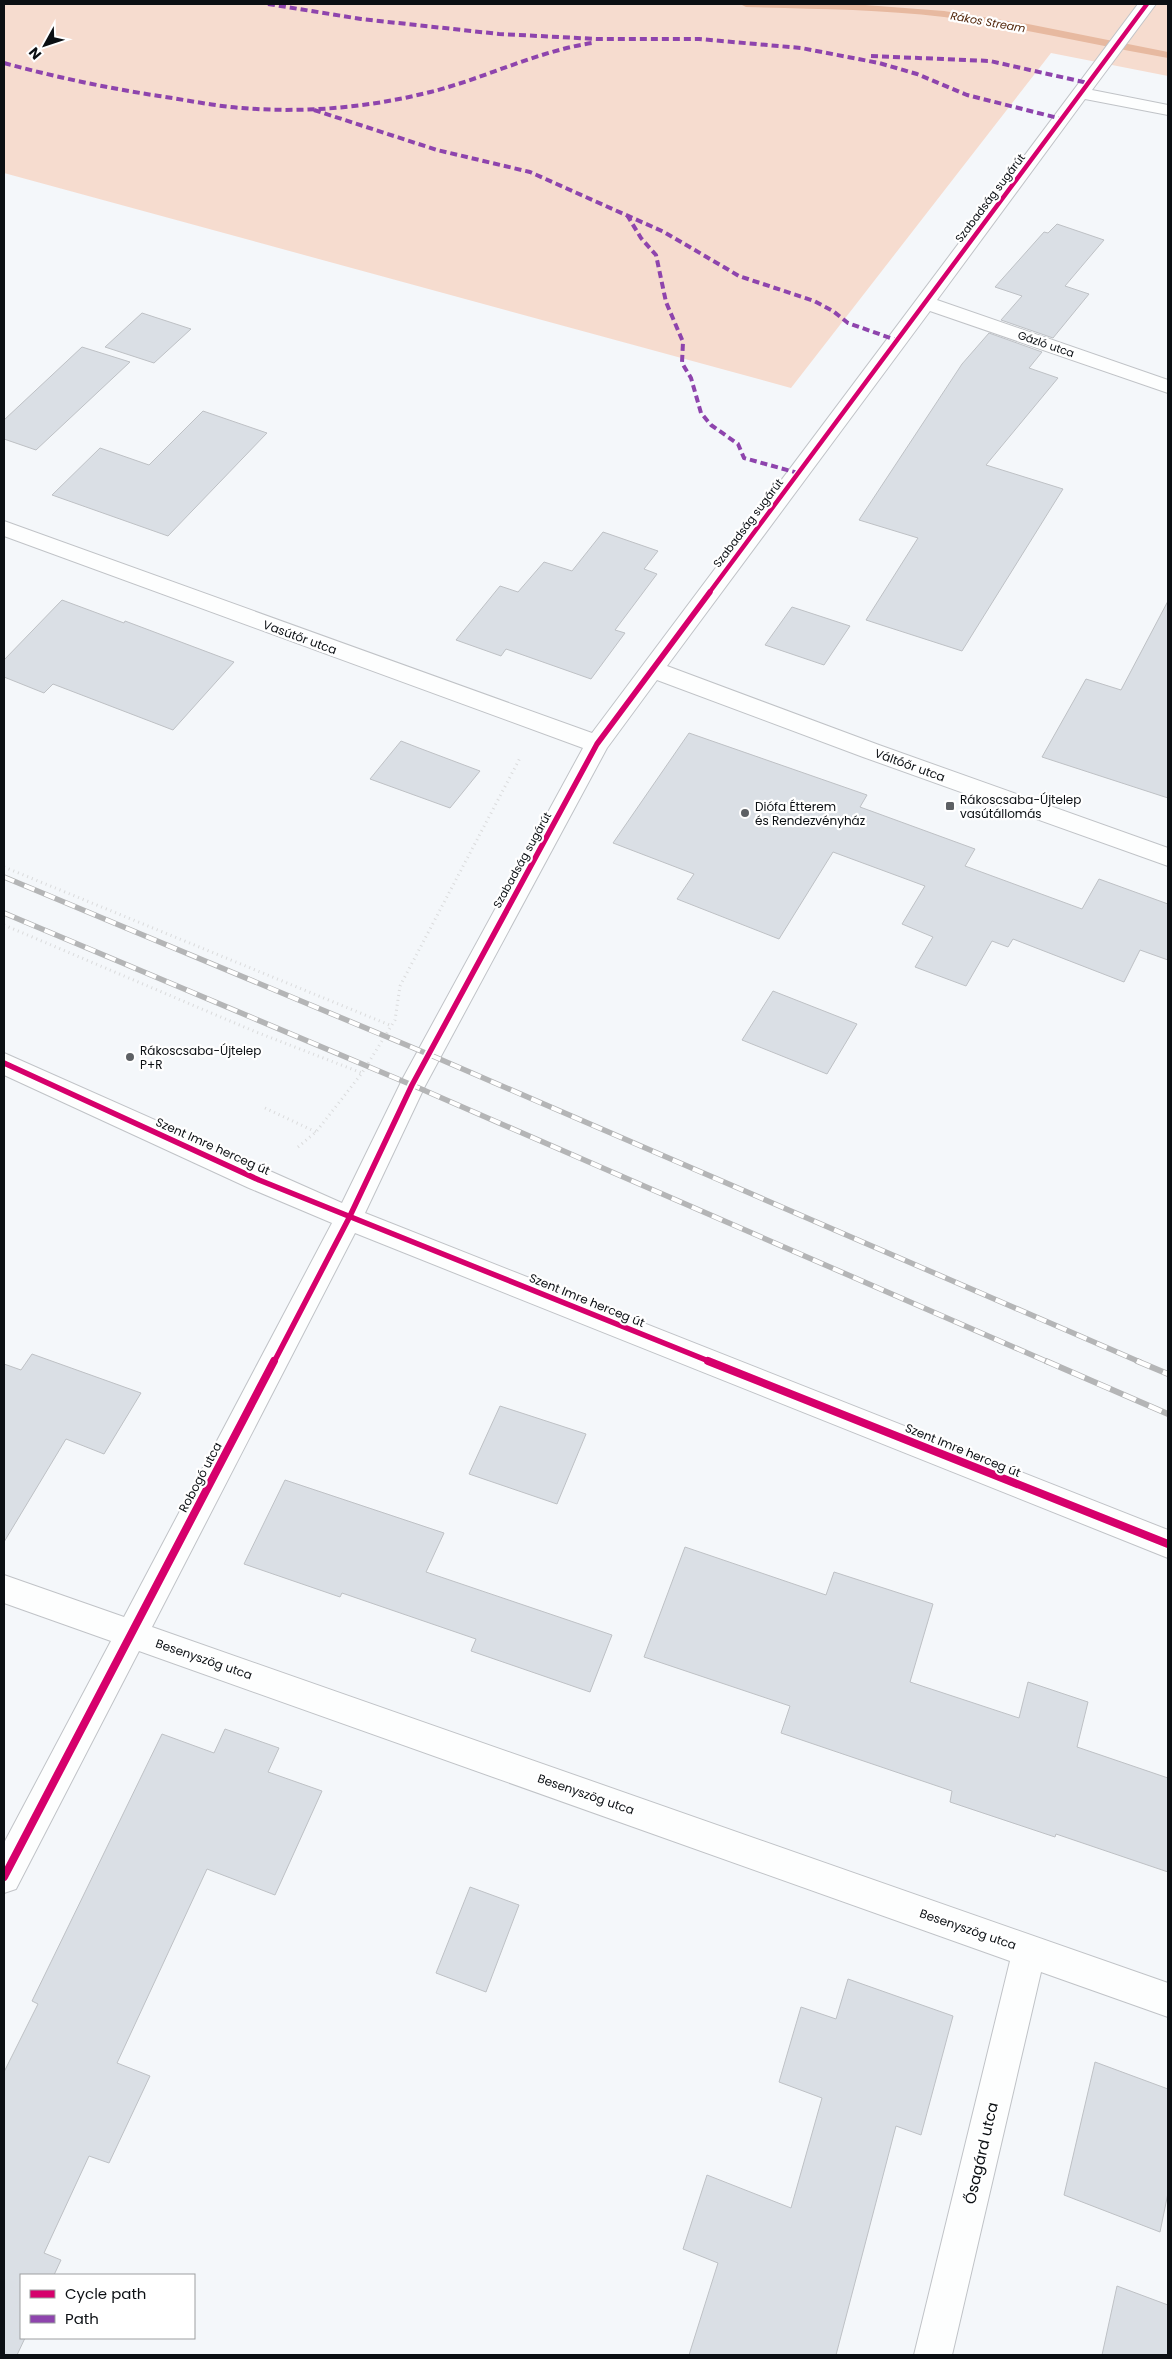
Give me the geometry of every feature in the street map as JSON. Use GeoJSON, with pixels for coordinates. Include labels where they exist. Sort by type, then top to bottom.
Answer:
{"type":"FeatureCollection","features":[{"type":"Feature","properties":{"kind":"street","name":"Szabadság sugárút"},"geometry":{"type":"LineString","coordinates":[[412,1085],[597,744],[1143,9]]}},
{"type":"Feature","properties":{"kind":"street"},"geometry":{"type":"LineString","coordinates":[[1081,93],[1168,110]]}},
{"type":"Feature","properties":{"kind":"street","name":"Gázló utca"},"geometry":{"type":"LineString","coordinates":[[924,302],[1168,386]]}},
{"type":"Feature","properties":{"kind":"street","name":"Vasútőr utca"},"geometry":{"type":"LineString","coordinates":[[4,528],[597,744]]}},
{"type":"Feature","properties":{"kind":"street","name":"Váltóőr utca"},"geometry":{"type":"LineString","coordinates":[[652,668],[871,751],[1168,857]]}},
{"type":"Feature","properties":{"kind":"street","name":"Szent Imre herceg út"},"geometry":{"type":"LineString","coordinates":[[4,1063],[259,1180],[349,1218],[1168,1544]]}},
{"type":"Feature","properties":{"kind":"street","name":"Robogó utca"},"geometry":{"type":"LineString","coordinates":[[4,1878],[130,1633],[349,1218],[412,1085]]}},
{"type":"Feature","properties":{"kind":"street","name":"Besenyszög utca"},"geometry":{"type":"LineString","coordinates":[[4,1589],[1168,2000]]}},
{"type":"Feature","properties":{"kind":"street","name":"Ősagárd utca"},"geometry":{"type":"LineString","coordinates":[[932,2355],[1029,1951]]}},
{"type":"Feature","properties":{"kind":"path"},"geometry":{"type":"LineString","coordinates":[[259,1180],[316,1132],[362,1073],[392,1026],[395,1020],[400,986],[538,724]]}},
{"type":"Feature","properties":{"kind":"path"},"geometry":{"type":"LineString","coordinates":[[4,867],[392,1026]]}},
{"type":"Feature","properties":{"kind":"path"},"geometry":{"type":"LineString","coordinates":[[4,925],[256,1032],[362,1073]]}},
{"type":"Feature","properties":{"kind":"path"},"geometry":{"type":"LineString","coordinates":[[265,1108],[316,1132]]}},
{"type":"Feature","properties":{"kind":"shaded area"},"geometry":{"type":"Polygon","coordinates":[[[4,4],[1168,4],[1168,76],[1051,53],[791,388],[4,173],[4,4]]]}},
{"type":"Feature","properties":{"kind":"building"},"geometry":{"type":"Polygon","coordinates":[[[1057,224],[1104,240],[1065,286],[1089,294],[1053,338],[1001,320],[1022,296],[995,287],[1044,232],[1048,233],[1057,224]]]}},
{"type":"Feature","properties":{"kind":"building"},"geometry":{"type":"Polygon","coordinates":[[[142,313],[191,329],[154,363],[105,347],[142,313]]]}},
{"type":"Feature","properties":{"kind":"building"},"geometry":{"type":"Polygon","coordinates":[[[989,333],[1042,352],[1029,368],[1058,378],[986,465],[1063,489],[962,651],[866,620],[918,538],[859,520],[962,364],[989,333]]]}},
{"type":"Feature","properties":{"kind":"building"},"geometry":{"type":"Polygon","coordinates":[[[82,347],[130,362],[36,450],[4,439],[4,420],[82,347]]]}},
{"type":"Feature","properties":{"kind":"building"},"geometry":{"type":"Polygon","coordinates":[[[203,411],[267,433],[168,536],[52,495],[100,448],[149,465],[203,411]]]}},
{"type":"Feature","properties":{"kind":"building"},"geometry":{"type":"Polygon","coordinates":[[[603,532],[658,551],[644,569],[657,574],[615,630],[625,633],[591,679],[506,649],[501,656],[456,640],[500,586],[518,592],[544,562],[572,571],[603,532]]]}},
{"type":"Feature","properties":{"kind":"building"},"geometry":{"type":"Polygon","coordinates":[[[62,600],[124,623],[125,621],[234,662],[173,730],[53,684],[44,693],[4,677],[4,660],[62,600]]]}},
{"type":"Feature","properties":{"kind":"building"},"geometry":{"type":"Polygon","coordinates":[[[1168,601],[1168,798],[1042,757],[1086,679],[1121,690],[1168,601]]]}},
{"type":"Feature","properties":{"kind":"building"},"geometry":{"type":"Polygon","coordinates":[[[792,607],[850,626],[824,665],[765,645],[792,607]]]}},
{"type":"Feature","properties":{"kind":"building"},"geometry":{"type":"Polygon","coordinates":[[[689,733],[867,795],[860,807],[975,849],[965,866],[1082,909],[1099,879],[1168,904],[1168,960],[1140,950],[1124,982],[1013,939],[1008,947],[992,941],[966,986],[915,967],[933,937],[902,924],[925,886],[833,852],[779,939],[677,899],[694,874],[613,843],[689,733]]]}},
{"type":"Feature","properties":{"kind":"building"},"geometry":{"type":"Polygon","coordinates":[[[401,741],[480,771],[450,808],[370,779],[401,741]]]}},
{"type":"Feature","properties":{"kind":"building"},"geometry":{"type":"Polygon","coordinates":[[[773,991],[857,1024],[827,1074],[742,1040],[773,991]]]}},
{"type":"Feature","properties":{"kind":"building"},"geometry":{"type":"Polygon","coordinates":[[[32,1354],[141,1393],[104,1454],[66,1439],[4,1542],[4,1364],[21,1370],[32,1354]]]}},
{"type":"Feature","properties":{"kind":"building"},"geometry":{"type":"Polygon","coordinates":[[[500,1406],[586,1434],[557,1504],[469,1474],[500,1406]]]}},
{"type":"Feature","properties":{"kind":"building"},"geometry":{"type":"Polygon","coordinates":[[[285,1480],[444,1533],[426,1572],[612,1635],[590,1692],[471,1651],[476,1639],[342,1593],[340,1597],[244,1564],[285,1480]]]}},
{"type":"Feature","properties":{"kind":"building"},"geometry":{"type":"Polygon","coordinates":[[[685,1547],[826,1595],[834,1572],[933,1604],[910,1682],[1019,1718],[1028,1682],[1088,1702],[1077,1747],[1168,1778],[1168,1872],[1056,1834],[1055,1837],[950,1802],[952,1791],[781,1733],[790,1706],[644,1657],[685,1547]]]}},
{"type":"Feature","properties":{"kind":"building"},"geometry":{"type":"Polygon","coordinates":[[[225,1729],[279,1748],[268,1772],[322,1791],[275,1895],[207,1869],[117,2063],[150,2076],[109,2163],[89,2156],[44,2253],[61,2260],[54,2274],[20,2274],[20,2339],[25,2339],[17,2355],[4,2355],[4,2072],[38,2004],[32,2001],[162,1734],[214,1753],[225,1729]]]}},
{"type":"Feature","properties":{"kind":"building"},"geometry":{"type":"Polygon","coordinates":[[[470,1887],[519,1905],[486,1992],[436,1973],[470,1887]]]}},
{"type":"Feature","properties":{"kind":"building"},"geometry":{"type":"Polygon","coordinates":[[[848,1979],[953,2016],[921,2135],[896,2126],[836,2355],[689,2355],[718,2263],[683,2249],[707,2175],[791,2208],[822,2098],[779,2082],[801,2007],[836,2019],[848,1979]]]}},
{"type":"Feature","properties":{"kind":"building"},"geometry":{"type":"Polygon","coordinates":[[[1095,2062],[1168,2089],[1168,2193],[1160,2232],[1064,2195],[1095,2062]]]}},
{"type":"Feature","properties":{"kind":"building"},"geometry":{"type":"Polygon","coordinates":[[[1117,2286],[1168,2305],[1168,2355],[1102,2355],[1117,2286]]]}},
{"type":"Feature","properties":{"kind":"waterway","name":"Rákos Stream"},"geometry":{"type":"LineString","coordinates":[[746,4],[870,8],[944,14],[1028,27],[1168,55]]}},
{"type":"Feature","properties":{"kind":"railway"},"geometry":{"type":"LineString","coordinates":[[4,877],[428,1054],[1140,1362]]}},
{"type":"Feature","properties":{"kind":"railway"},"geometry":{"type":"LineString","coordinates":[[4,913],[412,1085],[1048,1362]]}},
{"type":"Feature","properties":{"kind":"railway"},"geometry":{"type":"LineString","coordinates":[[1046,1361],[1168,1414]]}},
{"type":"Feature","properties":{"kind":"railway"},"geometry":{"type":"LineString","coordinates":[[1137,1361],[1168,1374]]}},
{"type":"Feature","properties":{"kind":"marked path"},"geometry":{"type":"LineString","coordinates":[[268,4],[361,19],[499,34],[598,39],[699,39],[801,48],[879,63],[917,74],[967,95],[1062,119]]}},
{"type":"Feature","properties":{"kind":"marked path"},"geometry":{"type":"LineString","coordinates":[[4,63],[76,81],[201,103],[253,109],[295,110],[338,108],[423,94],[527,58],[570,46],[592,43]]}},
{"type":"Feature","properties":{"kind":"marked path"},"geometry":{"type":"LineString","coordinates":[[871,56],[990,61],[1088,83]]}},
{"type":"Feature","properties":{"kind":"marked path"},"geometry":{"type":"LineString","coordinates":[[314,110],[437,150],[530,172],[664,232],[703,253],[739,276],[814,301],[833,311],[848,323],[896,340]]}},
{"type":"Feature","properties":{"kind":"marked path"},"geometry":{"type":"LineString","coordinates":[[627,215],[641,238],[656,255],[666,302],[683,342],[682,363],[691,378],[701,413],[711,425],[738,444],[744,458],[798,473]]}},
{"type":"Feature","properties":{"kind":"cycle path"},"geometry":{"type":"LineString","coordinates":[[4,1877],[349,1218],[412,1085],[597,744],[1147,4]]}},
{"type":"Feature","properties":{"kind":"cycle path"},"geometry":{"type":"LineString","coordinates":[[4,1063],[259,1180],[349,1218],[1168,1544]]}},
{"type":"Feature","properties":{"kind":"place","name":"Rákoscsaba-Újtelep vasútállomás"},"geometry":{"type":"Point","coordinates":[950,806]}},
{"type":"Feature","properties":{"kind":"place","name":"Diófa Étterem és Rendezvényház"},"geometry":{"type":"Point","coordinates":[745,813]}},
{"type":"Feature","properties":{"kind":"place","name":"Rákoscsaba-Újtelep P+R"},"geometry":{"type":"Point","coordinates":[130,1057]}}]}
